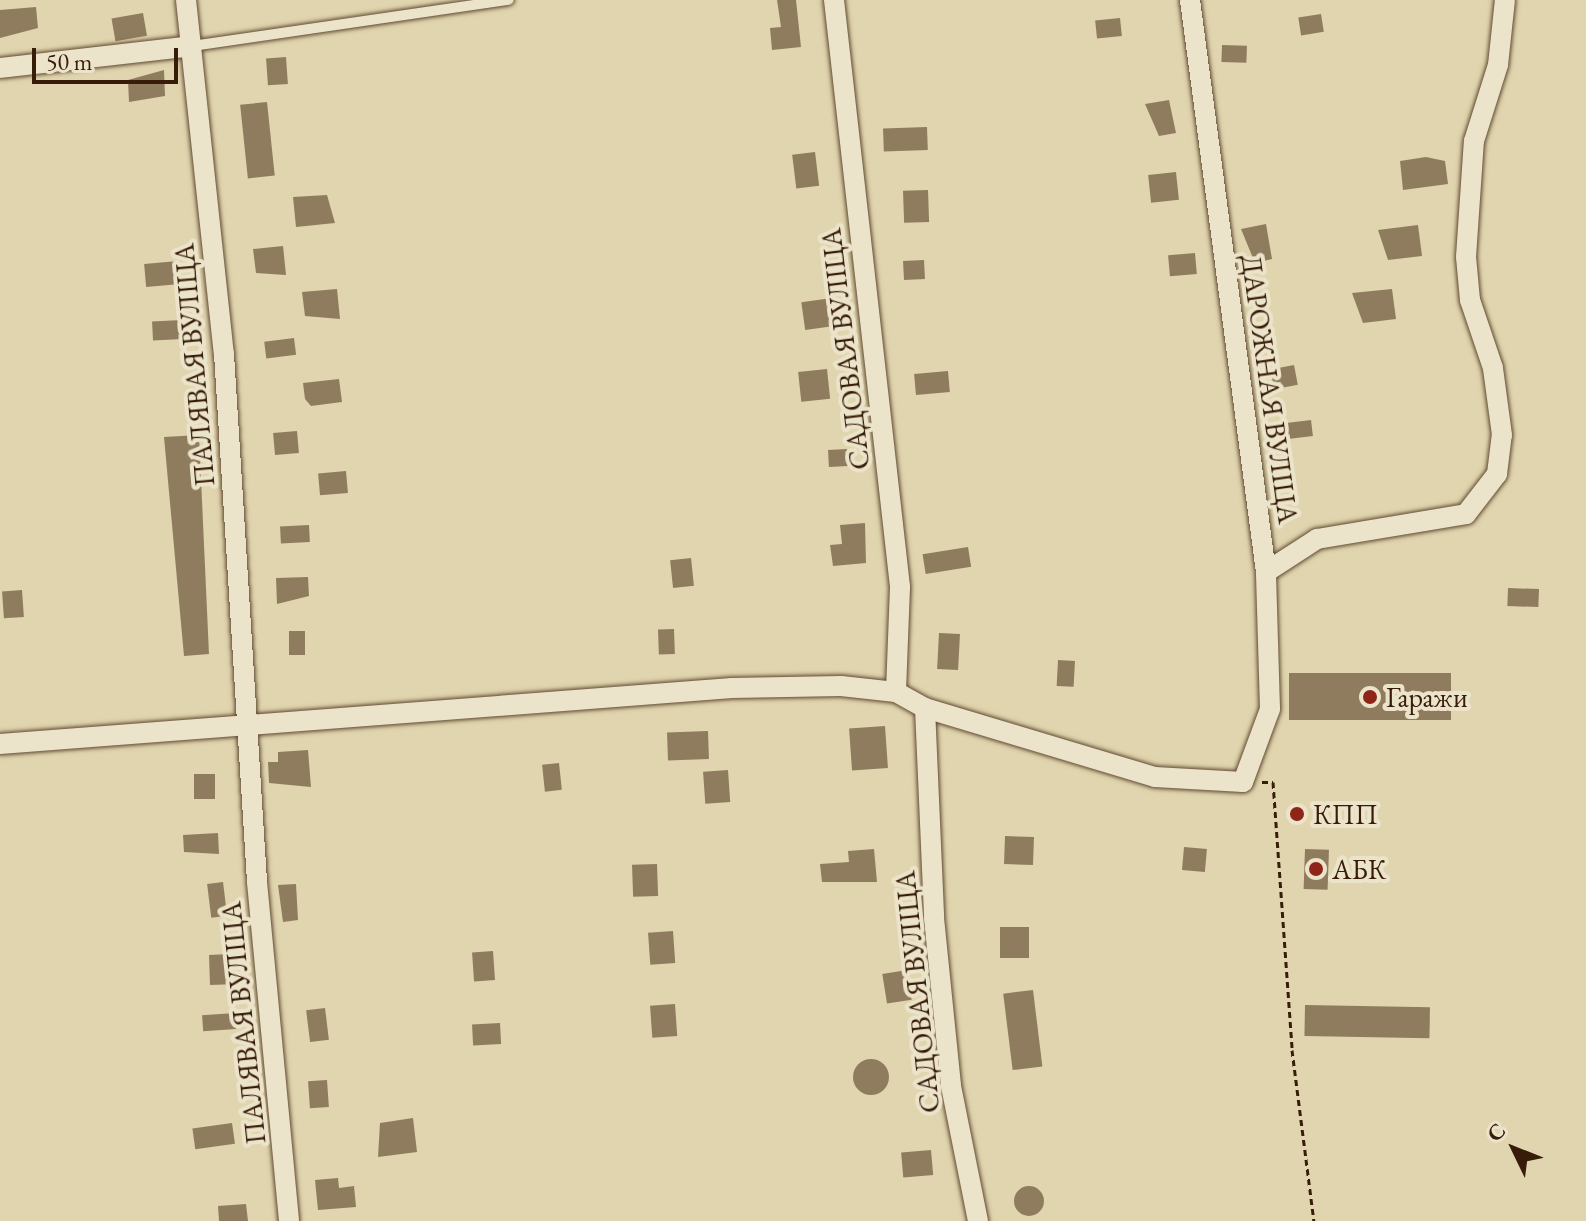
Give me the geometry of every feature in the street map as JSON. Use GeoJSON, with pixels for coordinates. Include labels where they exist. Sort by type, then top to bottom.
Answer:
{"type":"FeatureCollection","features":[{"type":"Feature","properties":{"kind":"street","name":"ПАЛЯВАЯ ВУЛІЦА"},"geometry":{"type":"LineString","coordinates":[[186,0],[224,354],[245,725],[289,1221]]}},
{"type":"Feature","properties":{"kind":"street","name":"САДОВАЯ ВУЛІЦА"},"geometry":{"type":"LineString","coordinates":[[834,0],[900,587],[896,692]]}},
{"type":"Feature","properties":{"kind":"street","name":"ДАРОЖНАЯ ВУЛІЦА"},"geometry":{"type":"LineString","coordinates":[[1190,0],[1266,572],[1270,709],[1243,782]]}},
{"type":"Feature","properties":{"kind":"street"},"geometry":{"type":"LineString","coordinates":[[1266,572],[1317,539],[1466,514],[1497,474],[1502,435],[1493,368],[1470,300],[1467,231],[1474,141],[1498,65],[1505,0]]}},
{"type":"Feature","properties":{"kind":"street"},"geometry":{"type":"LineString","coordinates":[[0,68],[192,46]]}},
{"type":"Feature","properties":{"kind":"street"},"geometry":{"type":"LineString","coordinates":[[0,744],[732,688],[896,692],[925,708],[1155,777],[1243,782]]}},
{"type":"Feature","properties":{"kind":"street","name":"САДОВАЯ ВУЛІЦА"},"geometry":{"type":"LineString","coordinates":[[925,708],[934,918],[951,1086],[978,1221]]}},
{"type":"Feature","properties":{"kind":"lane"},"geometry":{"type":"LineString","coordinates":[[192,46],[509,0]]}},
{"type":"Feature","properties":{"kind":"path"},"geometry":{"type":"LineString","coordinates":[[1243,782],[1273,782],[1292,1050],[1314,1221]]}},
{"type":"Feature","properties":{"kind":"building"},"geometry":{"type":"Polygon","coordinates":[[[777,0],[796,0],[801,47],[772,50],[770,28],[781,27],[777,0]]]}},
{"type":"Feature","properties":{"kind":"building"},"geometry":{"type":"Polygon","coordinates":[[[36,7],[38,28],[0,38],[0,10],[36,7]]]}},
{"type":"Feature","properties":{"kind":"building"},"geometry":{"type":"Polygon","coordinates":[[[143,13],[147,36],[115,41],[111,19],[143,13]]]}},
{"type":"Feature","properties":{"kind":"building"},"geometry":{"type":"Polygon","coordinates":[[[1321,14],[1324,32],[1301,35],[1298,18],[1321,14]]]}},
{"type":"Feature","properties":{"kind":"building"},"geometry":{"type":"Polygon","coordinates":[[[1120,18],[1122,36],[1097,39],[1095,21],[1120,18]]]}},
{"type":"Feature","properties":{"kind":"building"},"geometry":{"type":"Polygon","coordinates":[[[1222,45],[1247,46],[1246,63],[1221,62],[1222,45]]]}},
{"type":"Feature","properties":{"kind":"building"},"geometry":{"type":"Polygon","coordinates":[[[286,57],[288,84],[268,85],[266,58],[286,57]]]}},
{"type":"Feature","properties":{"kind":"building"},"geometry":{"type":"Polygon","coordinates":[[[164,70],[165,96],[129,102],[128,80],[164,70]]]}},
{"type":"Feature","properties":{"kind":"building"},"geometry":{"type":"Polygon","coordinates":[[[1169,100],[1176,133],[1159,136],[1145,104],[1169,100]]]}},
{"type":"Feature","properties":{"kind":"building"},"geometry":{"type":"Polygon","coordinates":[[[267,102],[275,176],[248,178],[240,105],[267,102]]]}},
{"type":"Feature","properties":{"kind":"building"},"geometry":{"type":"Polygon","coordinates":[[[927,127],[928,150],[884,152],[883,129],[927,127]]]}},
{"type":"Feature","properties":{"kind":"building"},"geometry":{"type":"Polygon","coordinates":[[[815,152],[819,186],[796,189],[792,155],[815,152]]]}},
{"type":"Feature","properties":{"kind":"building"},"geometry":{"type":"Polygon","coordinates":[[[1426,157],[1445,161],[1448,184],[1403,190],[1400,161],[1426,157]]]}},
{"type":"Feature","properties":{"kind":"building"},"geometry":{"type":"Polygon","coordinates":[[[1176,172],[1179,200],[1151,203],[1148,175],[1176,172]]]}},
{"type":"Feature","properties":{"kind":"building"},"geometry":{"type":"Polygon","coordinates":[[[928,190],[929,222],[904,223],[903,191],[928,190]]]}},
{"type":"Feature","properties":{"kind":"building"},"geometry":{"type":"Polygon","coordinates":[[[327,195],[335,223],[296,227],[293,197],[327,195]]]}},
{"type":"Feature","properties":{"kind":"building"},"geometry":{"type":"Polygon","coordinates":[[[1266,224],[1272,259],[1255,263],[1241,229],[1266,224]]]}},
{"type":"Feature","properties":{"kind":"building"},"geometry":{"type":"Polygon","coordinates":[[[1418,225],[1422,256],[1388,260],[1378,230],[1418,225]]]}},
{"type":"Feature","properties":{"kind":"building"},"geometry":{"type":"Polygon","coordinates":[[[283,246],[286,275],[256,273],[253,249],[283,246]]]}},
{"type":"Feature","properties":{"kind":"building"},"geometry":{"type":"Polygon","coordinates":[[[1195,253],[1197,274],[1170,276],[1168,255],[1195,253]]]}},
{"type":"Feature","properties":{"kind":"building"},"geometry":{"type":"Polygon","coordinates":[[[924,260],[925,279],[904,280],[903,261],[924,260]]]}},
{"type":"Feature","properties":{"kind":"building"},"geometry":{"type":"Polygon","coordinates":[[[178,261],[180,284],[146,287],[144,264],[178,261]]]}},
{"type":"Feature","properties":{"kind":"building"},"geometry":{"type":"Polygon","coordinates":[[[337,289],[340,319],[305,316],[302,292],[337,289]]]}},
{"type":"Feature","properties":{"kind":"building"},"geometry":{"type":"Polygon","coordinates":[[[1392,289],[1396,319],[1363,323],[1352,293],[1392,289]]]}},
{"type":"Feature","properties":{"kind":"building"},"geometry":{"type":"Polygon","coordinates":[[[832,298],[836,326],[805,330],[801,302],[832,298]]]}},
{"type":"Feature","properties":{"kind":"building"},"geometry":{"type":"Polygon","coordinates":[[[182,320],[183,339],[153,341],[152,322],[182,320]]]}},
{"type":"Feature","properties":{"kind":"building"},"geometry":{"type":"Polygon","coordinates":[[[294,338],[296,355],[266,359],[264,342],[294,338]]]}},
{"type":"Feature","properties":{"kind":"building"},"geometry":{"type":"Polygon","coordinates":[[[1294,365],[1298,385],[1274,389],[1270,370],[1294,365]]]}},
{"type":"Feature","properties":{"kind":"building"},"geometry":{"type":"Polygon","coordinates":[[[827,369],[830,399],[801,402],[798,372],[827,369]]]}},
{"type":"Feature","properties":{"kind":"building"},"geometry":{"type":"Polygon","coordinates":[[[948,371],[950,392],[916,395],[914,374],[948,371]]]}},
{"type":"Feature","properties":{"kind":"building"},"geometry":{"type":"Polygon","coordinates":[[[339,379],[342,402],[311,406],[305,399],[303,383],[339,379]]]}},
{"type":"Feature","properties":{"kind":"building"},"geometry":{"type":"Polygon","coordinates":[[[1311,420],[1313,436],[1288,439],[1286,423],[1311,420]]]}},
{"type":"Feature","properties":{"kind":"building"},"geometry":{"type":"Polygon","coordinates":[[[297,431],[299,453],[275,455],[273,433],[297,431]]]}},
{"type":"Feature","properties":{"kind":"building"},"geometry":{"type":"Polygon","coordinates":[[[199,435],[209,654],[184,656],[164,437],[199,435]]]}},
{"type":"Feature","properties":{"kind":"building"},"geometry":{"type":"Polygon","coordinates":[[[847,449],[848,466],[829,467],[828,450],[847,449]]]}},
{"type":"Feature","properties":{"kind":"building"},"geometry":{"type":"Polygon","coordinates":[[[346,471],[348,493],[320,495],[318,473],[346,471]]]}},
{"type":"Feature","properties":{"kind":"building"},"geometry":{"type":"Polygon","coordinates":[[[865,523],[866,563],[833,566],[830,545],[842,544],[840,525],[865,523]]]}},
{"type":"Feature","properties":{"kind":"building"},"geometry":{"type":"Polygon","coordinates":[[[309,525],[310,542],[281,543],[280,527],[309,525]]]}},
{"type":"Feature","properties":{"kind":"building"},"geometry":{"type":"Polygon","coordinates":[[[968,547],[971,567],[926,574],[923,554],[968,547]]]}},
{"type":"Feature","properties":{"kind":"building"},"geometry":{"type":"Polygon","coordinates":[[[691,558],[694,586],[673,588],[670,560],[691,558]]]}},
{"type":"Feature","properties":{"kind":"building"},"geometry":{"type":"Polygon","coordinates":[[[308,577],[309,596],[277,604],[276,578],[308,577]]]}},
{"type":"Feature","properties":{"kind":"building"},"geometry":{"type":"Polygon","coordinates":[[[1508,588],[1539,589],[1538,607],[1507,606],[1508,588]]]}},
{"type":"Feature","properties":{"kind":"building"},"geometry":{"type":"Polygon","coordinates":[[[22,590],[24,617],[4,618],[2,591],[22,590]]]}},
{"type":"Feature","properties":{"kind":"building"},"geometry":{"type":"Polygon","coordinates":[[[674,629],[675,654],[659,655],[658,630],[674,629]]]}},
{"type":"Feature","properties":{"kind":"building"},"geometry":{"type":"Polygon","coordinates":[[[289,631],[305,631],[305,655],[289,655],[289,631]]]}},
{"type":"Feature","properties":{"kind":"building"},"geometry":{"type":"Polygon","coordinates":[[[939,633],[960,634],[958,670],[937,669],[939,633]]]}},
{"type":"Feature","properties":{"kind":"building"},"geometry":{"type":"Polygon","coordinates":[[[1058,660],[1075,661],[1074,687],[1057,686],[1058,660]]]}},
{"type":"Feature","properties":{"kind":"building","name":"Гаражи"},"geometry":{"type":"Polygon","coordinates":[[[1289,673],[1451,673],[1451,720],[1289,720],[1289,673]]]}},
{"type":"Feature","properties":{"kind":"building"},"geometry":{"type":"Polygon","coordinates":[[[885,726],[888,768],[852,770],[849,729],[885,726]]]}},
{"type":"Feature","properties":{"kind":"building"},"geometry":{"type":"Polygon","coordinates":[[[708,731],[709,759],[668,760],[667,732],[708,731]]]}},
{"type":"Feature","properties":{"kind":"building"},"geometry":{"type":"Polygon","coordinates":[[[308,750],[311,787],[269,783],[268,762],[278,762],[278,752],[308,750]]]}},
{"type":"Feature","properties":{"kind":"building"},"geometry":{"type":"Polygon","coordinates":[[[559,763],[562,790],[545,792],[542,765],[559,763]]]}},
{"type":"Feature","properties":{"kind":"building"},"geometry":{"type":"Polygon","coordinates":[[[728,770],[730,802],[705,804],[703,772],[728,770]]]}},
{"type":"Feature","properties":{"kind":"building"},"geometry":{"type":"Polygon","coordinates":[[[194,774],[215,774],[215,799],[194,799],[194,774]]]}},
{"type":"Feature","properties":{"kind":"building"},"geometry":{"type":"Polygon","coordinates":[[[218,833],[219,854],[184,852],[183,835],[218,833]]]}},
{"type":"Feature","properties":{"kind":"building"},"geometry":{"type":"Polygon","coordinates":[[[1005,836],[1034,837],[1033,865],[1004,864],[1005,836]]]}},
{"type":"Feature","properties":{"kind":"building"},"geometry":{"type":"Polygon","coordinates":[[[1184,847],[1207,849],[1205,872],[1182,870],[1184,847]]]}},
{"type":"Feature","properties":{"kind":"building"},"geometry":{"type":"Polygon","coordinates":[[[874,849],[877,882],[822,882],[820,864],[849,862],[848,851],[874,849]]]}},
{"type":"Feature","properties":{"kind":"building","name":"АБК"},"geometry":{"type":"Polygon","coordinates":[[[1305,849],[1329,850],[1328,890],[1304,889],[1305,849]]]}},
{"type":"Feature","properties":{"kind":"building"},"geometry":{"type":"Polygon","coordinates":[[[657,864],[658,896],[633,897],[632,865],[657,864]]]}},
{"type":"Feature","properties":{"kind":"building"},"geometry":{"type":"Polygon","coordinates":[[[223,882],[227,916],[211,918],[207,884],[223,882]]]}},
{"type":"Feature","properties":{"kind":"building"},"geometry":{"type":"Polygon","coordinates":[[[296,884],[298,920],[283,922],[278,885],[296,884]]]}},
{"type":"Feature","properties":{"kind":"building"},"geometry":{"type":"Polygon","coordinates":[[[1000,927],[1029,927],[1029,958],[1000,958],[1000,927]]]}},
{"type":"Feature","properties":{"kind":"building"},"geometry":{"type":"Polygon","coordinates":[[[673,931],[675,963],[650,965],[648,933],[673,931]]]}},
{"type":"Feature","properties":{"kind":"building"},"geometry":{"type":"Polygon","coordinates":[[[493,951],[495,980],[474,981],[472,952],[493,951]]]}},
{"type":"Feature","properties":{"kind":"building"},"geometry":{"type":"Polygon","coordinates":[[[229,954],[239,984],[210,985],[209,955],[229,954]]]}},
{"type":"Feature","properties":{"kind":"building"},"geometry":{"type":"Polygon","coordinates":[[[907,970],[912,1000],[887,1004],[882,974],[907,970]]]}},
{"type":"Feature","properties":{"kind":"building"},"geometry":{"type":"Polygon","coordinates":[[[1033,990],[1042,1066],[1013,1070],[1003,994],[1033,990]]]}},
{"type":"Feature","properties":{"kind":"building"},"geometry":{"type":"Polygon","coordinates":[[[675,1004],[677,1036],[652,1038],[650,1006],[675,1004]]]}},
{"type":"Feature","properties":{"kind":"building"},"geometry":{"type":"Polygon","coordinates":[[[1305,1005],[1430,1007],[1429,1038],[1304,1036],[1305,1005]]]}},
{"type":"Feature","properties":{"kind":"building"},"geometry":{"type":"Polygon","coordinates":[[[325,1008],[329,1040],[310,1042],[306,1010],[325,1008]]]}},
{"type":"Feature","properties":{"kind":"building"},"geometry":{"type":"Polygon","coordinates":[[[235,1013],[236,1029],[203,1031],[202,1015],[235,1013]]]}},
{"type":"Feature","properties":{"kind":"building"},"geometry":{"type":"Polygon","coordinates":[[[500,1023],[501,1044],[473,1045],[472,1024],[500,1023]]]}},
{"type":"Feature","properties":{"kind":"building"},"geometry":{"type":"Polygon","coordinates":[[[871,1059],[884,1064],[889,1077],[884,1090],[871,1095],[858,1090],[853,1077],[858,1064],[871,1059]]]}},
{"type":"Feature","properties":{"kind":"building"},"geometry":{"type":"Polygon","coordinates":[[[327,1080],[329,1107],[310,1108],[308,1081],[327,1080]]]}},
{"type":"Feature","properties":{"kind":"building"},"geometry":{"type":"Polygon","coordinates":[[[413,1118],[417,1152],[378,1157],[380,1123],[413,1118]]]}},
{"type":"Feature","properties":{"kind":"building"},"geometry":{"type":"Polygon","coordinates":[[[232,1123],[235,1144],[195,1149],[192,1129],[232,1123]]]}},
{"type":"Feature","properties":{"kind":"building"},"geometry":{"type":"Polygon","coordinates":[[[931,1150],[933,1175],[903,1178],[901,1153],[931,1150]]]}},
{"type":"Feature","properties":{"kind":"building"},"geometry":{"type":"Polygon","coordinates":[[[338,1178],[339,1188],[354,1186],[356,1207],[318,1210],[315,1180],[338,1178]]]}},
{"type":"Feature","properties":{"kind":"building"},"geometry":{"type":"Polygon","coordinates":[[[1029,1186],[1035,1187],[1043,1195],[1043,1207],[1035,1215],[1029,1216],[1023,1215],[1015,1207],[1014,1201],[1015,1195],[1023,1187],[1029,1186]]]}},
{"type":"Feature","properties":{"kind":"building"},"geometry":{"type":"Polygon","coordinates":[[[246,1204],[248,1221],[219,1221],[218,1206],[246,1204]]]}},
{"type":"Feature","properties":{"kind":"place","name":"Гаражи"},"geometry":{"type":"Point","coordinates":[1370,697]}},
{"type":"Feature","properties":{"kind":"place","name":"КПП"},"geometry":{"type":"Point","coordinates":[1297,814]}},
{"type":"Feature","properties":{"kind":"place","name":"АБК"},"geometry":{"type":"Point","coordinates":[1316,869]}}]}
